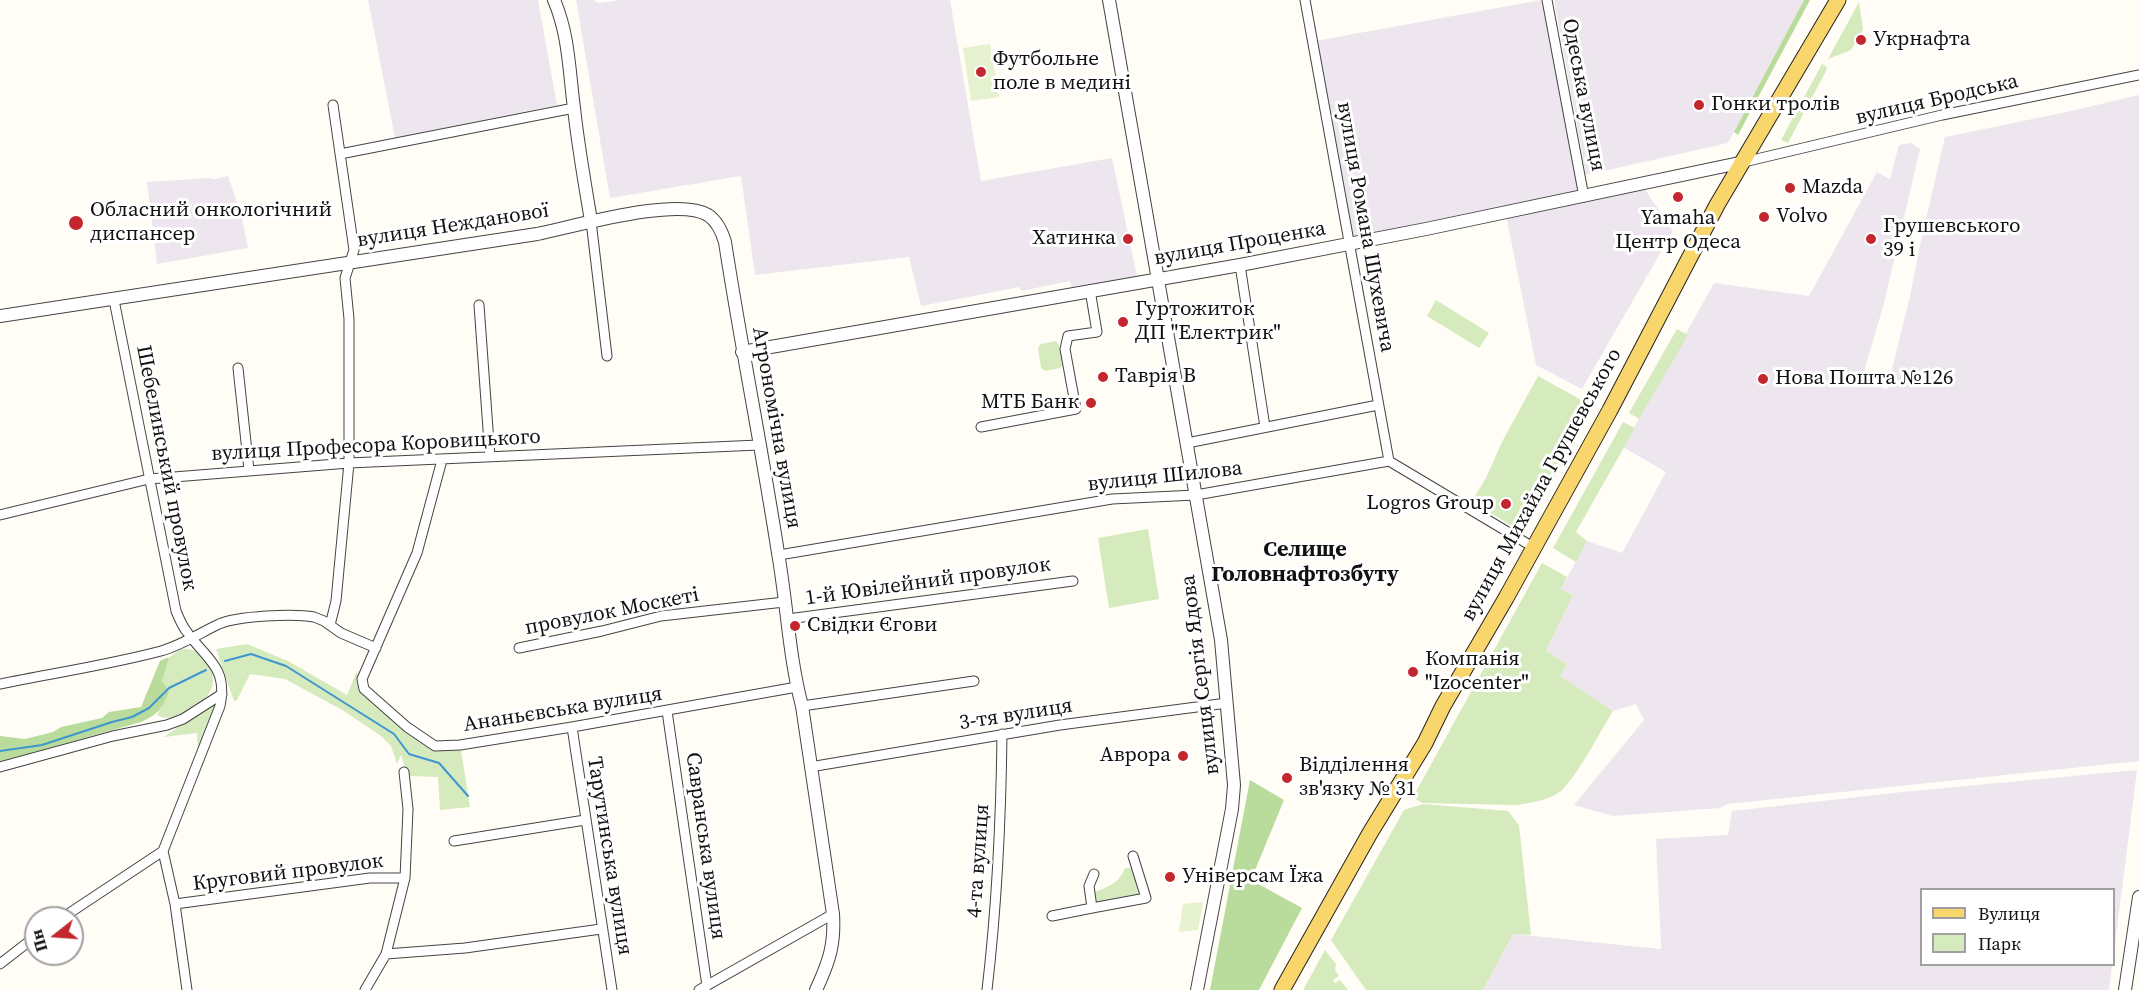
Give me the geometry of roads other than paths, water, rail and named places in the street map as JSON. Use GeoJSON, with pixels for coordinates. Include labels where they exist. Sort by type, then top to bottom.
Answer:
{"type":"FeatureCollection","features":[{"type":"Feature","properties":{"kind":"main road","name":"вулиця Михайла Грушевського"},"geometry":{"type":"LineString","coordinates":[[1282,990],[1506,598],[1610,410],[1713,213],[1838,0]]}},
{"type":"Feature","properties":{"kind":"street"},"geometry":{"type":"LineString","coordinates":[[554,0],[567,42],[607,356]]}},
{"type":"Feature","properties":{"kind":"street","name":"вулиця Сергія Ядова"},"geometry":{"type":"LineString","coordinates":[[1109,0],[1221,640],[1227,703],[1234,785],[1232,809],[1197,990]]}},
{"type":"Feature","properties":{"kind":"street","name":"вулиця Романа Шухевича"},"geometry":{"type":"LineString","coordinates":[[1305,0],[1389,461]]}},
{"type":"Feature","properties":{"kind":"street","name":"Одеська вулиця"},"geometry":{"type":"LineString","coordinates":[[1547,0],[1584,197]]}},
{"type":"Feature","properties":{"kind":"street","name":"вулиця Бродська"},"geometry":{"type":"LineString","coordinates":[[1744,162],[1942,115],[2139,75]]}},
{"type":"Feature","properties":{"kind":"street"},"geometry":{"type":"LineString","coordinates":[[330,625],[336,601],[349,463],[349,319],[345,278],[354,244],[333,105]]}},
{"type":"Feature","properties":{"kind":"street"},"geometry":{"type":"LineString","coordinates":[[340,154],[574,108]]}},
{"type":"Feature","properties":{"kind":"street","name":"вулиця Проценка"},"geometry":{"type":"LineString","coordinates":[[742,351],[1240,265],[1584,197],[1744,162]]}},
{"type":"Feature","properties":{"kind":"street","name":"Агрономічна вулиця"},"geometry":{"type":"LineString","coordinates":[[591,221],[668,210],[692,210],[710,216],[722,232],[725,242],[779,555],[784,602],[833,914],[832,951],[816,990]]}},
{"type":"Feature","properties":{"kind":"street","name":"вулиця Нежданової"},"geometry":{"type":"LineString","coordinates":[[0,316],[537,234],[591,221]]}},
{"type":"Feature","properties":{"kind":"street"},"geometry":{"type":"LineString","coordinates":[[1240,265],[1265,427]]}},
{"type":"Feature","properties":{"kind":"street"},"geometry":{"type":"LineString","coordinates":[[981,427],[1076,408],[1065,349],[1068,336],[1097,332],[1090,290]]}},
{"type":"Feature","properties":{"kind":"street","name":"Шебелинський провулок"},"geometry":{"type":"LineString","coordinates":[[114,300],[176,611],[185,630],[218,668],[222,681],[220,706],[163,852]]}},
{"type":"Feature","properties":{"kind":"street"},"geometry":{"type":"LineString","coordinates":[[478,305],[490,457]]}},
{"type":"Feature","properties":{"kind":"street"},"geometry":{"type":"LineString","coordinates":[[238,368],[249,470]]}},
{"type":"Feature","properties":{"kind":"street"},"geometry":{"type":"LineString","coordinates":[[1187,443],[1378,405]]}},
{"type":"Feature","properties":{"kind":"street","name":"вулиця Професора Коровицького"},"geometry":{"type":"LineString","coordinates":[[0,515],[149,478],[349,463],[759,445]]}},
{"type":"Feature","properties":{"kind":"street"},"geometry":{"type":"LineString","coordinates":[[0,684],[106,665],[163,650],[239,618],[306,615],[320,618],[341,633],[376,648],[417,553],[442,460]]}},
{"type":"Feature","properties":{"kind":"street"},"geometry":{"type":"LineString","coordinates":[[1389,461],[1533,547]]}},
{"type":"Feature","properties":{"kind":"street","name":"вулиця Шилова"},"geometry":{"type":"LineString","coordinates":[[779,555],[1112,499],[1196,495],[1389,461]]}},
{"type":"Feature","properties":{"kind":"street","name":"1-й Ювілейний провулок"},"geometry":{"type":"LineString","coordinates":[[788,619],[1073,581]]}},
{"type":"Feature","properties":{"kind":"street","name":"провулок Москеті"},"geometry":{"type":"LineString","coordinates":[[519,648],[660,616],[784,602]]}},
{"type":"Feature","properties":{"kind":"street","name":"Ананьєвська вулиця"},"geometry":{"type":"LineString","coordinates":[[376,648],[362,679],[364,689],[406,728],[435,747],[460,746],[797,687]]}},
{"type":"Feature","properties":{"kind":"street"},"geometry":{"type":"LineString","coordinates":[[802,706],[974,681]]}},
{"type":"Feature","properties":{"kind":"street"},"geometry":{"type":"LineString","coordinates":[[0,767],[113,736],[167,725],[183,719],[222,694]]}},
{"type":"Feature","properties":{"kind":"street","name":"3-тя вулиця"},"geometry":{"type":"LineString","coordinates":[[810,767],[1002,734],[1227,703]]}},
{"type":"Feature","properties":{"kind":"street","name":"Савранська вулиця"},"geometry":{"type":"LineString","coordinates":[[667,711],[703,988],[833,914]]}},
{"type":"Feature","properties":{"kind":"street","name":"Тарутинська вулиця"},"geometry":{"type":"LineString","coordinates":[[572,727],[612,990]]}},
{"type":"Feature","properties":{"kind":"street","name":"4-та вулиця"},"geometry":{"type":"LineString","coordinates":[[987,990],[1002,813],[1002,734]]}},
{"type":"Feature","properties":{"kind":"street"},"geometry":{"type":"LineString","coordinates":[[366,990],[386,954],[405,878],[408,809],[404,772]]}},
{"type":"Feature","properties":{"kind":"street"},"geometry":{"type":"LineString","coordinates":[[454,841],[585,820]]}},
{"type":"Feature","properties":{"kind":"street"},"geometry":{"type":"LineString","coordinates":[[80,906],[163,852],[175,904],[187,990]]}},
{"type":"Feature","properties":{"kind":"street"},"geometry":{"type":"LineString","coordinates":[[1052,916],[1146,898],[1133,856]]}},
{"type":"Feature","properties":{"kind":"street"},"geometry":{"type":"LineString","coordinates":[[1092,908],[1089,886],[1094,874]]}},
{"type":"Feature","properties":{"kind":"street","name":"Круговий провулок"},"geometry":{"type":"LineString","coordinates":[[175,904],[370,878],[405,878]]}},
{"type":"Feature","properties":{"kind":"street"},"geometry":{"type":"LineString","coordinates":[[2125,990],[2139,897]]}},
{"type":"Feature","properties":{"kind":"street"},"geometry":{"type":"LineString","coordinates":[[386,954],[465,948],[601,929]]}},
{"type":"Feature","properties":{"kind":"street"},"geometry":{"type":"LineString","coordinates":[[0,964],[24,945]]}},
{"type":"Feature","properties":{"kind":"waterway"},"geometry":{"type":"LineString","coordinates":[[225,661],[251,654],[286,666],[394,734],[409,754],[439,763],[468,796]]}},
{"type":"Feature","properties":{"kind":"waterway"},"geometry":{"type":"LineString","coordinates":[[0,751],[42,745],[132,717],[149,708],[169,688],[206,670]]}},
{"type":"Feature","properties":{"kind":"place","name":"Укрнафта"},"geometry":{"type":"Point","coordinates":[1861,40]}},
{"type":"Feature","properties":{"kind":"place","name":"Футбольне поле в медині"},"geometry":{"type":"Point","coordinates":[981,72]}},
{"type":"Feature","properties":{"kind":"place","name":"Гонки тролів"},"geometry":{"type":"Point","coordinates":[1699,105]}},
{"type":"Feature","properties":{"kind":"place","name":"Mazda"},"geometry":{"type":"Point","coordinates":[1790,188]}},
{"type":"Feature","properties":{"kind":"place","name":"Yamaha Центр Одеса"},"geometry":{"type":"Point","coordinates":[1678,197]}},
{"type":"Feature","properties":{"kind":"place","name":"Volvo"},"geometry":{"type":"Point","coordinates":[1764,217]}},
{"type":"Feature","properties":{"kind":"place","name":"Обласний онкологічний диспансер"},"geometry":{"type":"Point","coordinates":[76,223]}},
{"type":"Feature","properties":{"kind":"place","name":"Хатинка"},"geometry":{"type":"Point","coordinates":[1128,239]}},
{"type":"Feature","properties":{"kind":"place","name":"Грушевського 39 і"},"geometry":{"type":"Point","coordinates":[1871,239]}},
{"type":"Feature","properties":{"kind":"place","name":"Гуртожиток ДП \"Електрик\""},"geometry":{"type":"Point","coordinates":[1123,322]}},
{"type":"Feature","properties":{"kind":"place","name":"Таврія В"},"geometry":{"type":"Point","coordinates":[1103,377]}},
{"type":"Feature","properties":{"kind":"place","name":"Нова Пошта №126"},"geometry":{"type":"Point","coordinates":[1763,379]}},
{"type":"Feature","properties":{"kind":"place","name":"МТБ Банк"},"geometry":{"type":"Point","coordinates":[1091,403]}},
{"type":"Feature","properties":{"kind":"place","name":"Logros Group"},"geometry":{"type":"Point","coordinates":[1506,504]}},
{"type":"Feature","properties":{"kind":"place","name":"Свідки Єгови"},"geometry":{"type":"Point","coordinates":[795,626]}},
{"type":"Feature","properties":{"kind":"place","name":"Компанія \"Izocenter\""},"geometry":{"type":"Point","coordinates":[1413,672]}},
{"type":"Feature","properties":{"kind":"place","name":"Аврора"},"geometry":{"type":"Point","coordinates":[1183,756]}},
{"type":"Feature","properties":{"kind":"place","name":"Відділення зв'язку № 31"},"geometry":{"type":"Point","coordinates":[1287,778]}},
{"type":"Feature","properties":{"kind":"place","name":"Універсам Їжа"},"geometry":{"type":"Point","coordinates":[1170,877]}},
{"type":"Feature","properties":{"kind":"district","name":"Селище Головнафтозбуту"},"geometry":{"type":"Point","coordinates":[1305,562]}}]}
